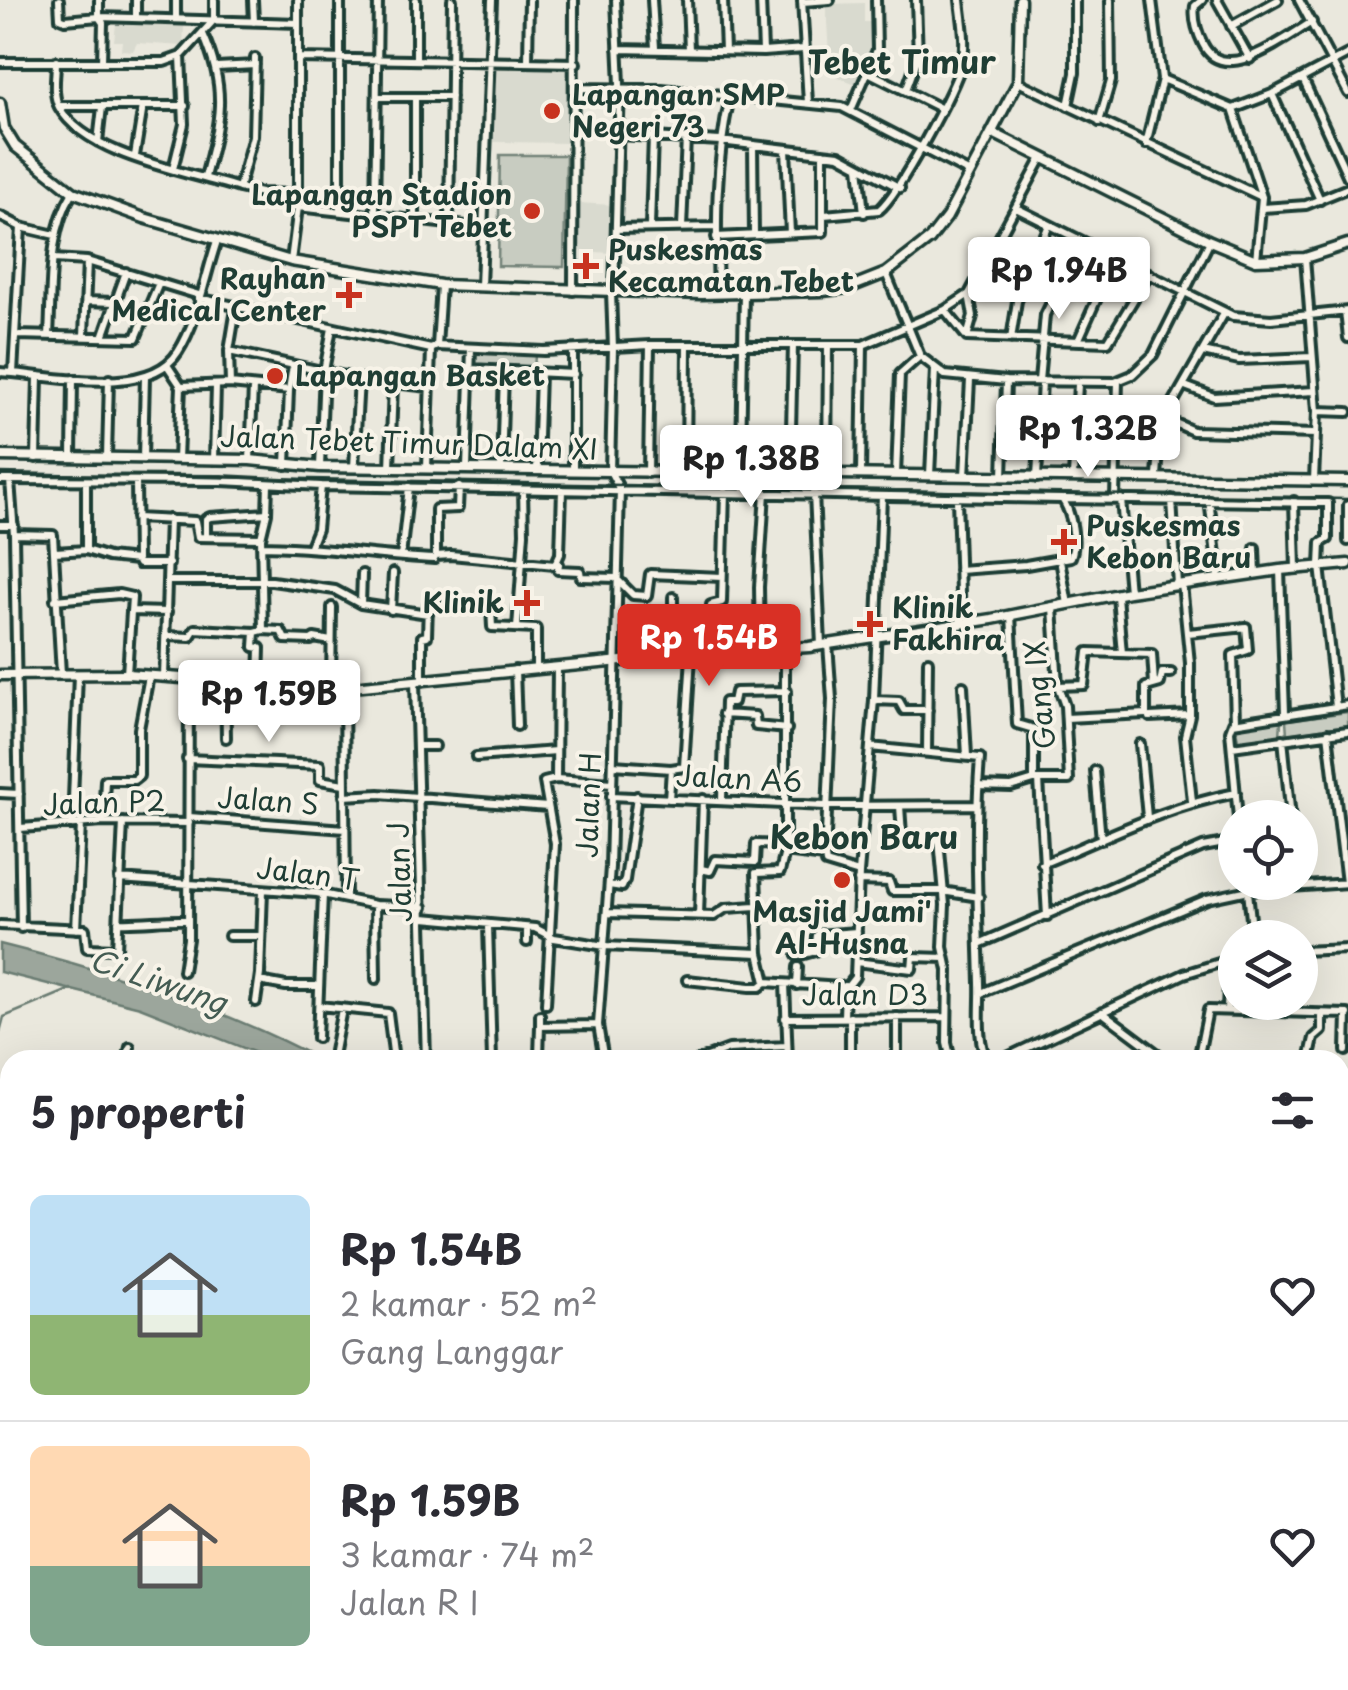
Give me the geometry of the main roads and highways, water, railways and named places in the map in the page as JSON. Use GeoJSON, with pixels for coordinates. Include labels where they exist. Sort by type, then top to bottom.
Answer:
{"type":"FeatureCollection","features":[{"type":"Feature","properties":{"kind":"waterway"},"geometry":{"type":"LineString","coordinates":[[0,1032],[4,1017],[71,989]]}},
{"type":"Feature","properties":{"kind":"railway"},"geometry":{"type":"LineString","coordinates":[[0,473],[1348,499]]}},
{"type":"Feature","properties":{"kind":"place","name":"Lapangan SMP Negeri 73"},"geometry":{"type":"Point","coordinates":[552,111]}},
{"type":"Feature","properties":{"kind":"place","name":"Lapangan Stadion PSPT Tebet"},"geometry":{"type":"Point","coordinates":[532,211]}},
{"type":"Feature","properties":{"kind":"place","name":"Puskesmas Kecamatan Tebet"},"geometry":{"type":"Point","coordinates":[586,266]}},
{"type":"Feature","properties":{"kind":"place","name":"Rayhan Medical Center"},"geometry":{"type":"Point","coordinates":[349,295]}},
{"type":"Feature","properties":{"kind":"place","name":"Lapangan Basket"},"geometry":{"type":"Point","coordinates":[275,376]}},
{"type":"Feature","properties":{"kind":"place","name":"Puskesmas Kebon Baru"},"geometry":{"type":"Point","coordinates":[1064,542]}},
{"type":"Feature","properties":{"kind":"place","name":"Klinik"},"geometry":{"type":"Point","coordinates":[527,603]}},
{"type":"Feature","properties":{"kind":"place","name":"Klinik Fakhira"},"geometry":{"type":"Point","coordinates":[870,624]}},
{"type":"Feature","properties":{"kind":"place","name":"Masjid Jami' Al-Husna"},"geometry":{"type":"Point","coordinates":[842,880]}},
{"type":"Feature","properties":{"kind":"district","name":"Tebet Timur"},"geometry":{"type":"Point","coordinates":[902,63]}},
{"type":"Feature","properties":{"kind":"district","name":"Kebon Baru"},"geometry":{"type":"Point","coordinates":[864,838]}},
{"type":"Feature","properties":{"kind":"water label","name":"Ci Liwung"},"geometry":{"type":"Point","coordinates":[158,982]}}]}
